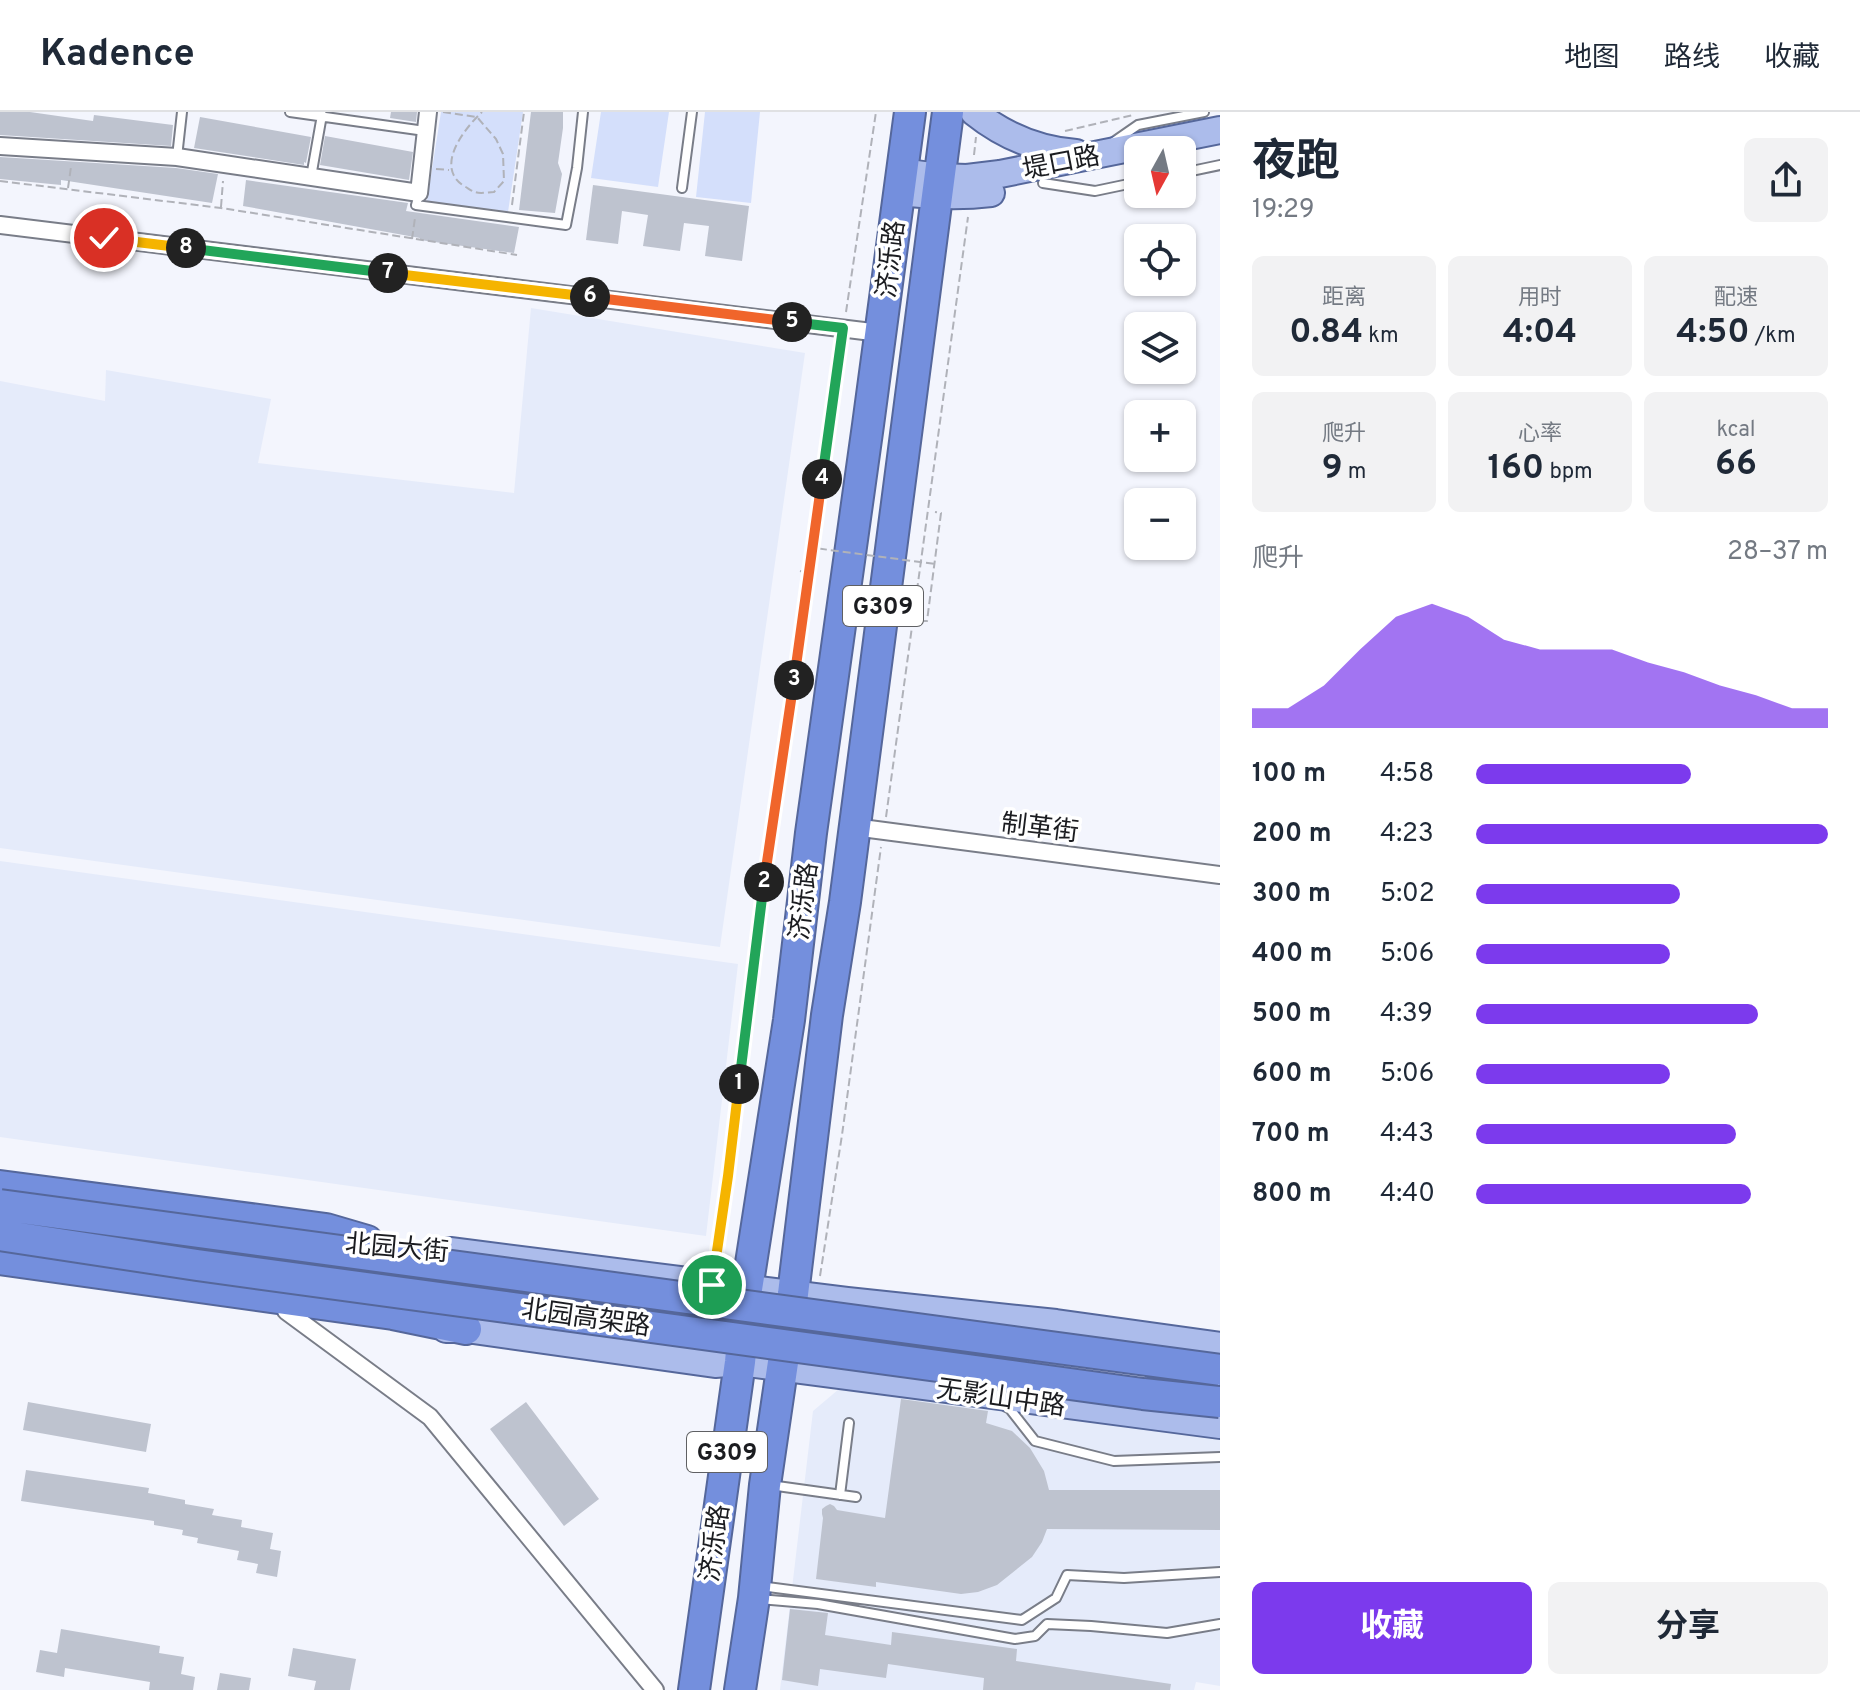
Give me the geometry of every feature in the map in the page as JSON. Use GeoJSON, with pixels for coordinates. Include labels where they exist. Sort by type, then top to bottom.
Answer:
{"type":"FeatureCollection","features":[{"type":"Feature","properties":{"kind":"highway","name":"济泺路"},"geometry":{"type":"LineString","coordinates":[[694,1690],[740,1362],[747,1289],[789,1020],[811,833],[910,112]]}},
{"type":"Feature","properties":{"kind":"highway","name":"济泺路"},"geometry":{"type":"LineString","coordinates":[[740,1690],[782,1368],[805,1295],[827,1015],[869,829],[937,186],[948,112]]}},
{"type":"Feature","properties":{"kind":"highway"},"geometry":{"type":"LineString","coordinates":[[0,1186],[326,1229],[367,1241]]}},
{"type":"Feature","properties":{"kind":"highway","name":"北园高架路"},"geometry":{"type":"LineString","coordinates":[[0,1202],[1220,1370]]}},
{"type":"Feature","properties":{"kind":"highway","name":"北园高架路"},"geometry":{"type":"LineString","coordinates":[[0,1235],[197,1265],[1220,1402]]}},
{"type":"Feature","properties":{"kind":"highway"},"geometry":{"type":"LineString","coordinates":[[0,1259],[405,1312],[466,1329]]}},
{"type":"Feature","properties":{"kind":"main road"},"geometry":{"type":"LineString","coordinates":[[978,115],[1007,135],[1052,151],[1096,155]]}},
{"type":"Feature","properties":{"kind":"main road","name":"堤口路"},"geometry":{"type":"LineString","coordinates":[[972,186],[1000,174],[1220,130]]}},
{"type":"Feature","properties":{"kind":"main road"},"geometry":{"type":"LineString","coordinates":[[1196,151],[1220,147]]}},
{"type":"Feature","properties":{"kind":"main road","name":"堤口路"},"geometry":{"type":"LineString","coordinates":[[900,182],[937,186],[1043,183],[1124,166]]}},
{"type":"Feature","properties":{"kind":"main road","name":"北园大街"},"geometry":{"type":"LineString","coordinates":[[0,1202],[326,1242],[367,1241],[805,1295]]}},
{"type":"Feature","properties":{"kind":"main road"},"geometry":{"type":"LineString","coordinates":[[0,1252],[405,1312],[721,1349],[740,1362]]}},
{"type":"Feature","properties":{"kind":"main road"},"geometry":{"type":"LineString","coordinates":[[0,1272],[412,1327],[466,1329],[715,1364],[740,1362],[782,1368]]}},
{"type":"Feature","properties":{"kind":"main road"},"geometry":{"type":"LineString","coordinates":[[805,1295],[1056,1323],[1220,1346]]}},
{"type":"Feature","properties":{"kind":"main road","name":"无影山中路"},"geometry":{"type":"LineString","coordinates":[[782,1368],[1220,1425]]}},
{"type":"Feature","properties":{"kind":"street"},"geometry":{"type":"LineString","coordinates":[[0,146],[177,157],[311,177],[418,199],[428,112]]}},
{"type":"Feature","properties":{"kind":"street"},"geometry":{"type":"LineString","coordinates":[[0,225],[880,333]]}},
{"type":"Feature","properties":{"kind":"street","name":"制革街"},"geometry":{"type":"LineString","coordinates":[[869,829],[1220,875]]}},
{"type":"Feature","properties":{"kind":"street"},"geometry":{"type":"LineString","coordinates":[[286,1311],[430,1417],[655,1690]]}},
{"type":"Feature","properties":{"kind":"lane"},"geometry":{"type":"LineString","coordinates":[[177,157],[182,112]]}},
{"type":"Feature","properties":{"kind":"lane"},"geometry":{"type":"LineString","coordinates":[[290,112],[322,114],[426,131]]}},
{"type":"Feature","properties":{"kind":"lane"},"geometry":{"type":"LineString","coordinates":[[418,199],[510,218],[566,225],[583,112]]}},
{"type":"Feature","properties":{"kind":"lane"},"geometry":{"type":"LineString","coordinates":[[682,188],[692,112]]}},
{"type":"Feature","properties":{"kind":"lane"},"geometry":{"type":"LineString","coordinates":[[1096,155],[1138,125],[1204,112]]}},
{"type":"Feature","properties":{"kind":"lane"},"geometry":{"type":"LineString","coordinates":[[311,177],[322,114]]}},
{"type":"Feature","properties":{"kind":"lane"},"geometry":{"type":"LineString","coordinates":[[1196,170],[1220,165]]}},
{"type":"Feature","properties":{"kind":"lane"},"geometry":{"type":"LineString","coordinates":[[1043,183],[1095,191],[1124,185]]}},
{"type":"Feature","properties":{"kind":"lane"},"geometry":{"type":"LineString","coordinates":[[980,1394],[1010,1409],[1035,1441],[1114,1461],[1220,1457]]}},
{"type":"Feature","properties":{"kind":"lane"},"geometry":{"type":"LineString","coordinates":[[840,1495],[849,1423]]}},
{"type":"Feature","properties":{"kind":"lane"},"geometry":{"type":"LineString","coordinates":[[765,1485],[856,1497]]}},
{"type":"Feature","properties":{"kind":"lane"},"geometry":{"type":"LineString","coordinates":[[754,1592],[1022,1620],[1056,1598],[1067,1575],[1124,1578],[1220,1572]]}},
{"type":"Feature","properties":{"kind":"lane"},"geometry":{"type":"LineString","coordinates":[[754,1592],[1015,1639],[1035,1636],[1047,1624],[1167,1633],[1220,1624]]}},
{"type":"Feature","properties":{"kind":"path"},"geometry":{"type":"LineString","coordinates":[[440,112],[477,117],[496,139],[503,154],[504,181],[494,192],[475,192],[456,180],[451,170],[461,137],[477,117],[482,112]]}},
{"type":"Feature","properties":{"kind":"path"},"geometry":{"type":"LineString","coordinates":[[510,218],[524,112]]}},
{"type":"Feature","properties":{"kind":"path"},"geometry":{"type":"LineString","coordinates":[[712,1285],[761,905],[876,112]]}},
{"type":"Feature","properties":{"kind":"path"},"geometry":{"type":"LineString","coordinates":[[805,1295],[842,1135],[869,829],[972,186],[978,115]]}},
{"type":"Feature","properties":{"kind":"path"},"geometry":{"type":"LineString","coordinates":[[1065,131],[1132,115]]}},
{"type":"Feature","properties":{"kind":"path"},"geometry":{"type":"LineString","coordinates":[[68,189],[73,150]]}},
{"type":"Feature","properties":{"kind":"path"},"geometry":{"type":"LineString","coordinates":[[221,208],[225,164]]}},
{"type":"Feature","properties":{"kind":"path"},"geometry":{"type":"LineString","coordinates":[[0,181],[221,208],[517,255]]}},
{"type":"Feature","properties":{"kind":"path"},"geometry":{"type":"LineString","coordinates":[[412,240],[418,199]]}},
{"type":"Feature","properties":{"kind":"path"},"geometry":{"type":"LineString","coordinates":[[920,621],[927,621],[935,564],[941,513],[935,512]]}},
{"type":"Feature","properties":{"kind":"path"},"geometry":{"type":"LineString","coordinates":[[800,571],[804,572],[811,521],[807,520]]}},
{"type":"Feature","properties":{"kind":"path"},"geometry":{"type":"LineString","coordinates":[[807,547],[935,564]]}},
{"type":"Feature","properties":{"kind":"shaded area"},"geometry":{"type":"Polygon","coordinates":[[[441,112],[523,112],[508,212],[427,201],[441,112]]]}},
{"type":"Feature","properties":{"kind":"shaded area"},"geometry":{"type":"Polygon","coordinates":[[[601,112],[669,112],[658,187],[591,178],[601,112]]]}},
{"type":"Feature","properties":{"kind":"shaded area"},"geometry":{"type":"Polygon","coordinates":[[[705,112],[760,112],[751,203],[696,197],[705,112]]]}},
{"type":"Feature","properties":{"kind":"shaded area"},"geometry":{"type":"Polygon","coordinates":[[[531,308],[805,353],[720,947],[0,848],[0,381],[105,401],[106,370],[271,399],[258,463],[514,493],[531,308]]]}},
{"type":"Feature","properties":{"kind":"shaded area"},"geometry":{"type":"Polygon","coordinates":[[[0,861],[738,964],[706,1236],[0,1137],[0,861]]]}},
{"type":"Feature","properties":{"kind":"shaded area"},"geometry":{"type":"Polygon","coordinates":[[[839,1389],[1220,1436],[1220,1686],[1196,1682],[1194,1690],[780,1690],[813,1411],[839,1389]]]}},
{"type":"Feature","properties":{"kind":"building"},"geometry":{"type":"Polygon","coordinates":[[[0,112],[30,112],[93,121],[94,115],[173,125],[171,146],[0,135],[0,112]]]}},
{"type":"Feature","properties":{"kind":"building"},"geometry":{"type":"Polygon","coordinates":[[[391,112],[417,112],[416,122],[390,118],[391,112]]]}},
{"type":"Feature","properties":{"kind":"building"},"geometry":{"type":"Polygon","coordinates":[[[531,112],[563,112],[558,163],[562,174],[555,213],[519,210],[531,112]]]}},
{"type":"Feature","properties":{"kind":"building"},"geometry":{"type":"Polygon","coordinates":[[[200,117],[311,137],[306,163],[194,148],[200,117]]]}},
{"type":"Feature","properties":{"kind":"building"},"geometry":{"type":"Polygon","coordinates":[[[325,136],[413,152],[409,180],[320,165],[325,136]]]}},
{"type":"Feature","properties":{"kind":"building"},"geometry":{"type":"Polygon","coordinates":[[[0,157],[176,168],[218,174],[212,203],[61,180],[61,185],[0,179],[0,157]]]}},
{"type":"Feature","properties":{"kind":"building"},"geometry":{"type":"Polygon","coordinates":[[[246,180],[408,203],[406,211],[519,227],[514,253],[420,240],[243,206],[246,180]]]}},
{"type":"Feature","properties":{"kind":"building"},"geometry":{"type":"Polygon","coordinates":[[[593,185],[749,206],[742,261],[705,256],[709,226],[684,223],[680,251],[643,246],[648,215],[622,211],[618,244],[586,240],[593,185]]]}},
{"type":"Feature","properties":{"kind":"building"},"geometry":{"type":"Polygon","coordinates":[[[901,1399],[988,1411],[986,1423],[1012,1431],[1030,1448],[1044,1471],[1049,1490],[1220,1490],[1220,1530],[1047,1529],[1032,1557],[997,1585],[978,1592],[961,1594],[876,1582],[876,1587],[816,1579],[822,1509],[830,1504],[837,1510],[885,1518],[901,1399]]]}},
{"type":"Feature","properties":{"kind":"building"},"geometry":{"type":"Polygon","coordinates":[[[28,1402],[151,1424],[146,1452],[23,1430],[28,1402]]]}},
{"type":"Feature","properties":{"kind":"building"},"geometry":{"type":"Polygon","coordinates":[[[526,1402],[599,1499],[564,1526],[490,1429],[526,1402]]]}},
{"type":"Feature","properties":{"kind":"building"},"geometry":{"type":"Polygon","coordinates":[[[26,1470],[149,1488],[148,1493],[185,1500],[185,1504],[214,1509],[212,1515],[242,1520],[241,1527],[273,1533],[270,1549],[281,1551],[277,1577],[256,1573],[258,1564],[237,1560],[239,1551],[197,1543],[198,1538],[182,1535],[183,1530],[154,1525],[154,1521],[21,1501],[26,1470]]]}},
{"type":"Feature","properties":{"kind":"building"},"geometry":{"type":"Polygon","coordinates":[[[790,1609],[828,1613],[825,1635],[891,1645],[892,1632],[1017,1649],[1016,1661],[1171,1684],[1170,1690],[983,1690],[984,1678],[888,1664],[886,1678],[820,1669],[818,1686],[782,1680],[790,1609]]]}},
{"type":"Feature","properties":{"kind":"building"},"geometry":{"type":"Polygon","coordinates":[[[61,1629],[160,1646],[159,1653],[184,1657],[181,1674],[195,1677],[193,1690],[149,1690],[150,1682],[65,1668],[64,1677],[36,1672],[40,1650],[57,1653],[61,1629]]]}},
{"type":"Feature","properties":{"kind":"building"},"geometry":{"type":"Polygon","coordinates":[[[293,1648],[356,1659],[350,1690],[314,1690],[316,1681],[288,1676],[293,1648]]]}},
{"type":"Feature","properties":{"kind":"building"},"geometry":{"type":"Polygon","coordinates":[[[220,1673],[251,1678],[249,1690],[217,1690],[220,1673]]]}},
{"type":"Feature","properties":{"kind":"route"},"geometry":{"type":"LineString","coordinates":[[104,238],[843,328],[761,905],[712,1285]]}}]}
